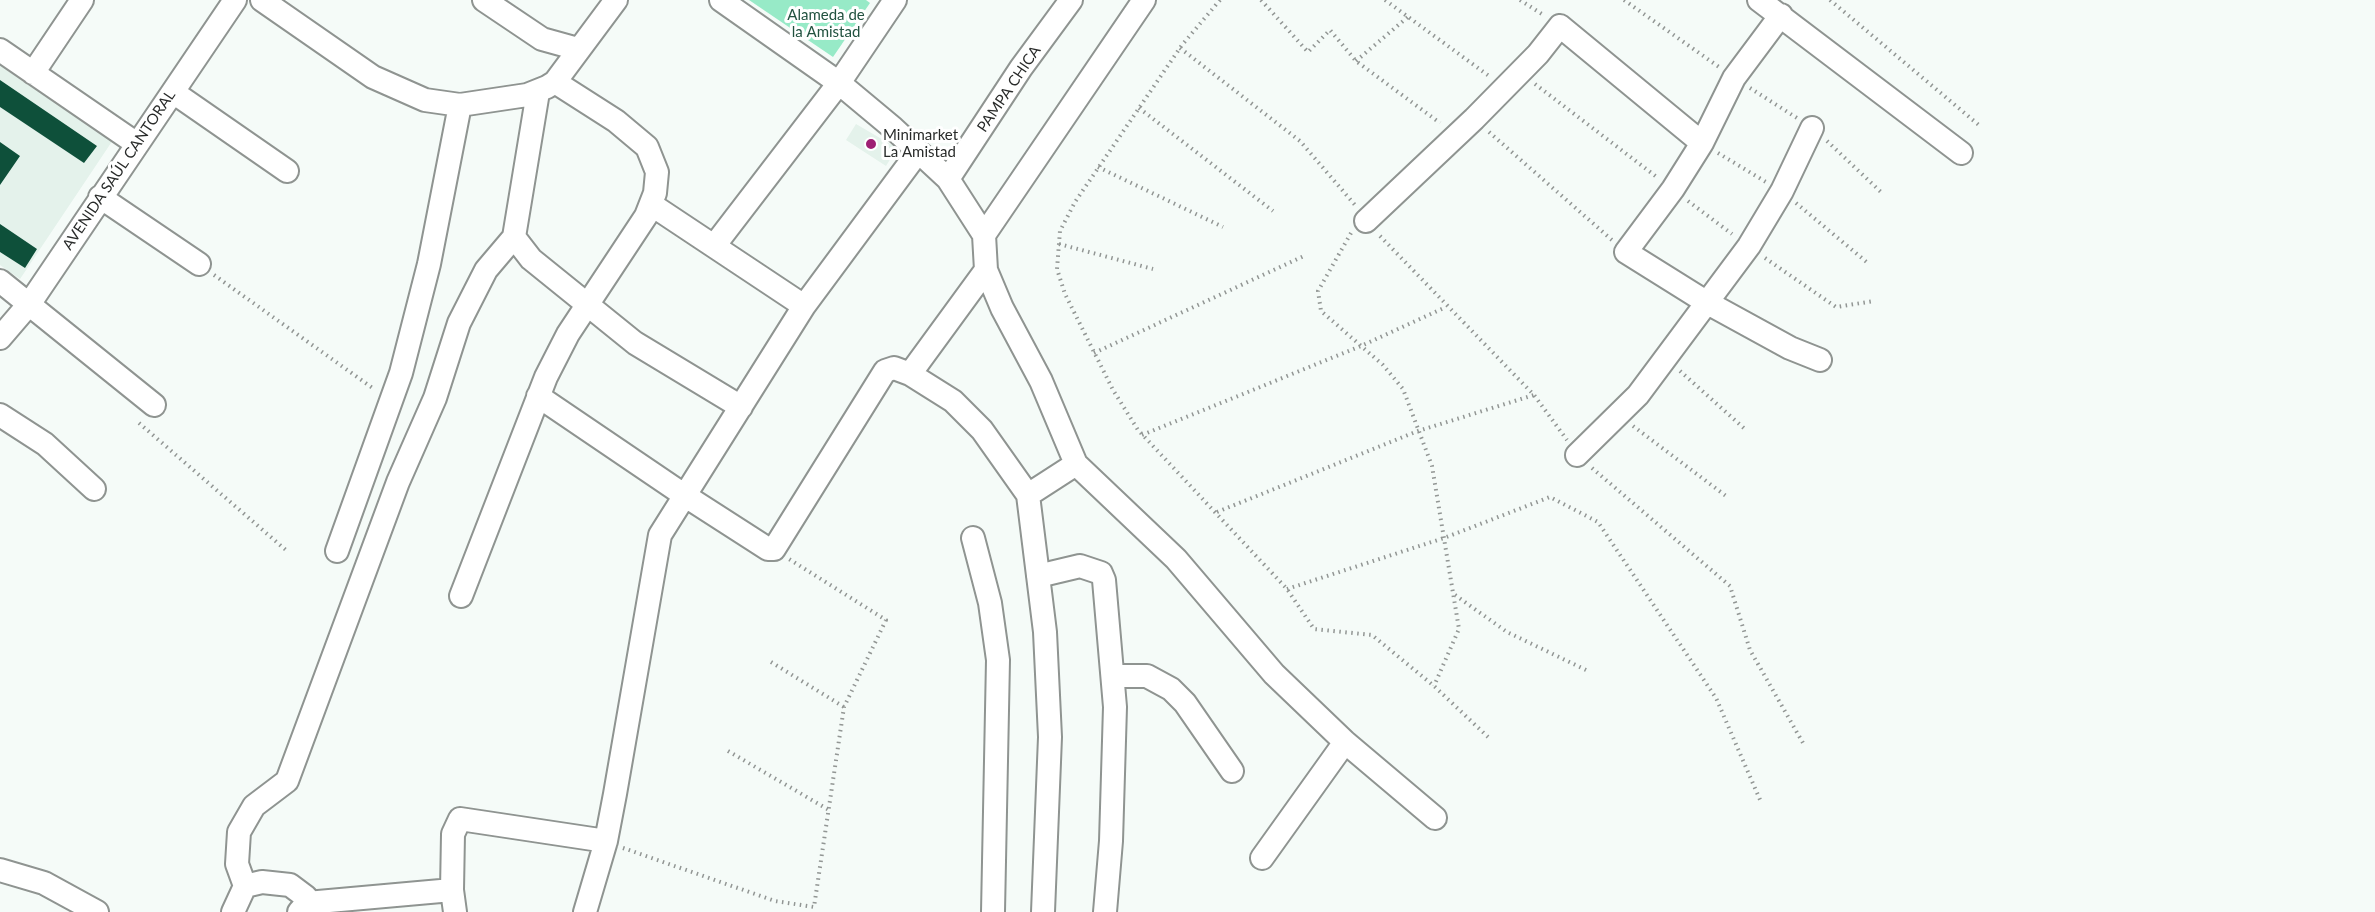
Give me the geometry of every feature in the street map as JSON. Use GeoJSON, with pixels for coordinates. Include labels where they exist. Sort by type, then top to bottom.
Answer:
{"type":"FeatureCollection","features":[{"type":"Feature","properties":{"kind":"street"},"geometry":{"type":"LineString","coordinates":[[33,73],[82,0]]}},
{"type":"Feature","properties":{"kind":"street","name":"AVENIDA SAÚL CANTORAL"},"geometry":{"type":"LineString","coordinates":[[0,338],[30,303],[235,0]]}},
{"type":"Feature","properties":{"kind":"street"},"geometry":{"type":"LineString","coordinates":[[262,0],[373,77],[425,100],[460,105],[480,104],[547,87],[616,121],[647,147],[657,172],[652,205],[640,227],[568,334],[538,396],[461,596]]}},
{"type":"Feature","properties":{"kind":"street"},"geometry":{"type":"LineString","coordinates":[[484,0],[542,39],[578,49]]}},
{"type":"Feature","properties":{"kind":"street"},"geometry":{"type":"LineString","coordinates":[[233,912],[245,886],[237,864],[239,832],[254,806],[287,781],[398,482],[435,398],[459,323],[486,270],[514,237],[547,87],[616,0]]}},
{"type":"Feature","properties":{"kind":"street"},"geometry":{"type":"LineString","coordinates":[[721,0],[839,83],[893,128],[948,179],[984,235],[986,270],[1002,308],[1041,381],[1076,464],[1176,559],[1274,674],[1344,742],[1435,818]]}},
{"type":"Feature","properties":{"kind":"street"},"geometry":{"type":"LineString","coordinates":[[714,246],[839,83],[895,0]]}},
{"type":"Feature","properties":{"kind":"street","name":"PAMPA CHICA"},"geometry":{"type":"LineString","coordinates":[[948,179],[1021,68],[1071,0]]}},
{"type":"Feature","properties":{"kind":"street"},"geometry":{"type":"LineString","coordinates":[[984,235],[1144,0]]}},
{"type":"Feature","properties":{"kind":"street"},"geometry":{"type":"LineString","coordinates":[[1759,0],[1961,153]]}},
{"type":"Feature","properties":{"kind":"street"},"geometry":{"type":"LineString","coordinates":[[1781,15],[1734,78],[1702,143],[1626,252],[1706,302],[1791,348],[1820,360]]}},
{"type":"Feature","properties":{"kind":"street"},"geometry":{"type":"LineString","coordinates":[[1364,218],[1457,136],[1538,54],[1560,26],[1702,143]]}},
{"type":"Feature","properties":{"kind":"street"},"geometry":{"type":"LineString","coordinates":[[0,50],[137,144]]}},
{"type":"Feature","properties":{"kind":"street"},"geometry":{"type":"LineString","coordinates":[[172,92],[287,171]]}},
{"type":"Feature","properties":{"kind":"street"},"geometry":{"type":"LineString","coordinates":[[337,551],[391,401],[429,264],[460,105]]}},
{"type":"Feature","properties":{"kind":"street"},"geometry":{"type":"LineString","coordinates":[[1577,455],[1638,395],[1664,356],[1749,246],[1782,191],[1812,128]]}},
{"type":"Feature","properties":{"kind":"street"},"geometry":{"type":"LineString","coordinates":[[585,912],[606,841],[634,694],[649,587],[660,535],[804,306],[918,152]]}},
{"type":"Feature","properties":{"kind":"street"},"geometry":{"type":"LineString","coordinates":[[100,197],[199,264]]}},
{"type":"Feature","properties":{"kind":"street"},"geometry":{"type":"LineString","coordinates":[[652,205],[804,306]]}},
{"type":"Feature","properties":{"kind":"street"},"geometry":{"type":"LineString","coordinates":[[514,237],[531,259],[588,302],[635,343],[741,406]]}},
{"type":"Feature","properties":{"kind":"street"},"geometry":{"type":"LineString","coordinates":[[910,374],[986,270]]}},
{"type":"Feature","properties":{"kind":"street"},"geometry":{"type":"LineString","coordinates":[[0,281],[154,405]]}},
{"type":"Feature","properties":{"kind":"street"},"geometry":{"type":"LineString","coordinates":[[538,396],[768,549],[774,549],[885,371],[894,368],[910,374],[953,402],[982,430],[1028,495],[1045,632],[1050,737],[1043,912]]}},
{"type":"Feature","properties":{"kind":"street"},"geometry":{"type":"LineString","coordinates":[[0,415],[45,444],[94,489]]}},
{"type":"Feature","properties":{"kind":"street"},"geometry":{"type":"LineString","coordinates":[[1028,495],[1076,464]]}},
{"type":"Feature","properties":{"kind":"street"},"geometry":{"type":"LineString","coordinates":[[973,538],[990,603],[998,660],[993,912]]}},
{"type":"Feature","properties":{"kind":"street"},"geometry":{"type":"LineString","coordinates":[[1038,576],[1080,566],[1101,573],[1104,580],[1115,707],[1111,830],[1105,912]]}},
{"type":"Feature","properties":{"kind":"street"},"geometry":{"type":"LineString","coordinates":[[1113,676],[1147,676],[1171,689],[1185,703],[1232,771]]}},
{"type":"Feature","properties":{"kind":"street"},"geometry":{"type":"LineString","coordinates":[[1262,858],[1344,742]]}},
{"type":"Feature","properties":{"kind":"street"},"geometry":{"type":"LineString","coordinates":[[245,886],[278,882],[290,885],[306,897],[303,908],[453,901],[453,834],[460,819],[606,841]]}},
{"type":"Feature","properties":{"kind":"street"},"geometry":{"type":"LineString","coordinates":[[0,870],[44,883],[97,912]]}},
{"type":"Feature","properties":{"kind":"path"},"geometry":{"type":"LineString","coordinates":[[1220,0],[1180,48],[1075,202],[1060,231],[1057,269],[1065,294],[1113,390],[1142,435],[1217,512],[1287,589],[1314,629],[1372,635],[1434,686],[1488,737]]}},
{"type":"Feature","properties":{"kind":"path"},"geometry":{"type":"LineString","coordinates":[[1261,0],[1308,52],[1330,30],[1356,61],[1457,136]]}},
{"type":"Feature","properties":{"kind":"path"},"geometry":{"type":"LineString","coordinates":[[1386,0],[1511,80],[1672,189],[1836,308],[1874,301]]}},
{"type":"Feature","properties":{"kind":"path"},"geometry":{"type":"LineString","coordinates":[[1521,0],[1560,26]]}},
{"type":"Feature","properties":{"kind":"path"},"geometry":{"type":"LineString","coordinates":[[1624,0],[1734,78]]}},
{"type":"Feature","properties":{"kind":"path"},"geometry":{"type":"LineString","coordinates":[[1830,0],[1980,126]]}},
{"type":"Feature","properties":{"kind":"path"},"geometry":{"type":"LineString","coordinates":[[1356,61],[1409,16]]}},
{"type":"Feature","properties":{"kind":"path"},"geometry":{"type":"LineString","coordinates":[[1180,48],[1300,141],[1364,218],[1446,307],[1534,395],[1577,455],[1730,586],[1750,650],[1803,743]]}},
{"type":"Feature","properties":{"kind":"path"},"geometry":{"type":"LineString","coordinates":[[1138,108],[1274,211]]}},
{"type":"Feature","properties":{"kind":"path"},"geometry":{"type":"LineString","coordinates":[[1474,119],[1626,252]]}},
{"type":"Feature","properties":{"kind":"path"},"geometry":{"type":"LineString","coordinates":[[1098,166],[1223,227]]}},
{"type":"Feature","properties":{"kind":"path"},"geometry":{"type":"LineString","coordinates":[[1364,218],[1318,291],[1321,311],[1383,364],[1403,389],[1431,466],[1455,595],[1458,629],[1434,686]]}},
{"type":"Feature","properties":{"kind":"path"},"geometry":{"type":"LineString","coordinates":[[1059,244],[1153,269]]}},
{"type":"Feature","properties":{"kind":"path"},"geometry":{"type":"LineString","coordinates":[[1094,353],[1304,256]]}},
{"type":"Feature","properties":{"kind":"path"},"geometry":{"type":"LineString","coordinates":[[199,264],[391,401]]}},
{"type":"Feature","properties":{"kind":"path"},"geometry":{"type":"LineString","coordinates":[[1142,435],[1361,346],[1446,307]]}},
{"type":"Feature","properties":{"kind":"path"},"geometry":{"type":"LineString","coordinates":[[1664,356],[1746,430]]}},
{"type":"Feature","properties":{"kind":"path"},"geometry":{"type":"LineString","coordinates":[[1217,512],[1418,431],[1534,395]]}},
{"type":"Feature","properties":{"kind":"path"},"geometry":{"type":"LineString","coordinates":[[1618,415],[1726,496]]}},
{"type":"Feature","properties":{"kind":"path"},"geometry":{"type":"LineString","coordinates":[[139,423],[287,552]]}},
{"type":"Feature","properties":{"kind":"path"},"geometry":{"type":"LineString","coordinates":[[1287,589],[1444,538],[1550,497],[1598,522],[1716,698],[1761,802]]}},
{"type":"Feature","properties":{"kind":"path"},"geometry":{"type":"LineString","coordinates":[[606,841],[775,901],[814,907],[844,707],[886,620],[774,549]]}},
{"type":"Feature","properties":{"kind":"path"},"geometry":{"type":"LineString","coordinates":[[1455,595],[1507,632],[1586,670]]}},
{"type":"Feature","properties":{"kind":"path"},"geometry":{"type":"LineString","coordinates":[[771,662],[844,707]]}},
{"type":"Feature","properties":{"kind":"path"},"geometry":{"type":"LineString","coordinates":[[728,751],[829,810]]}},
{"type":"Feature","properties":{"kind":"shaded area"},"geometry":{"type":"Polygon","coordinates":[[[0,62],[113,140],[20,279],[0,265],[0,62]]]}},
{"type":"Feature","properties":{"kind":"shaded area","name":"Minimarket La Amistad"},"geometry":{"type":"Polygon","coordinates":[[[856,124],[897,148],[886,166],[846,140],[856,124]]]}},
{"type":"Feature","properties":{"kind":"green space","name":"Alameda de la Amistad"},"geometry":{"type":"Polygon","coordinates":[[[749,0],[866,0],[870,3],[833,57],[749,0]]]}},
{"type":"Feature","properties":{"kind":"building"},"geometry":{"type":"Polygon","coordinates":[[[0,80],[97,146],[84,163],[0,107],[0,80]]]}},
{"type":"Feature","properties":{"kind":"building"},"geometry":{"type":"Polygon","coordinates":[[[0,142],[20,156],[0,185],[0,142]]]}},
{"type":"Feature","properties":{"kind":"building"},"geometry":{"type":"Polygon","coordinates":[[[0,224],[37,249],[25,268],[0,252],[0,224]]]}},
{"type":"Feature","properties":{"kind":"place","name":"Minimarket La Amistad"},"geometry":{"type":"Point","coordinates":[871,144]}}]}
